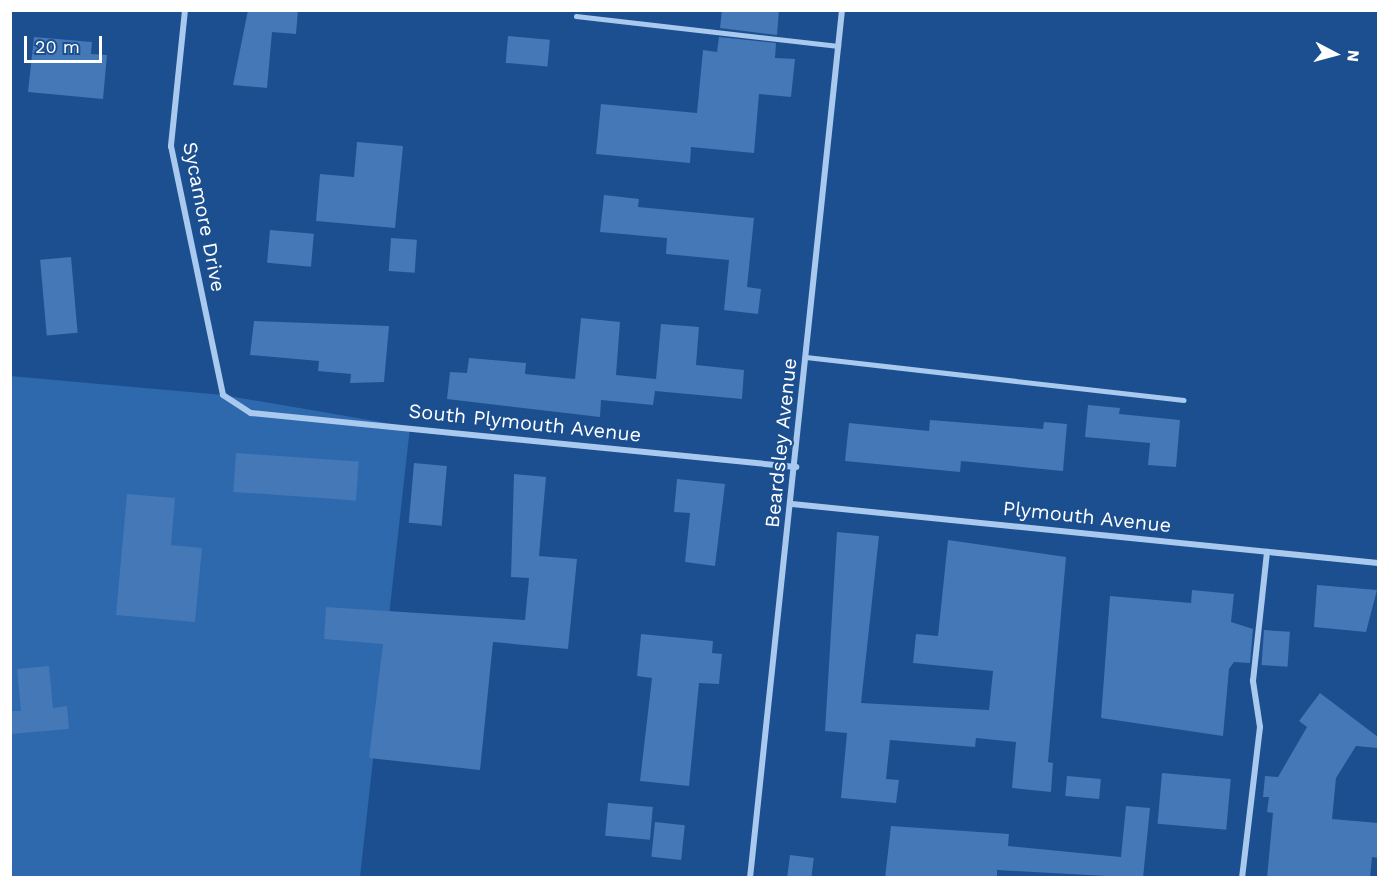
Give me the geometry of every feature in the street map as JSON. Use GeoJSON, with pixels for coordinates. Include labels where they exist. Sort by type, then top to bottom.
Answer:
{"type":"FeatureCollection","features":[{"type":"Feature","properties":{"kind":"street","name":"Sycamore Drive"},"geometry":{"type":"LineString","coordinates":[[185,10],[171,146],[223,395],[251,413]]}},
{"type":"Feature","properties":{"kind":"street","name":"Beardsley Avenue"},"geometry":{"type":"LineString","coordinates":[[750,878],[796,467],[842,10]]}},
{"type":"Feature","properties":{"kind":"street","name":"South Plymouth Avenue"},"geometry":{"type":"LineString","coordinates":[[251,413],[796,467]]}},
{"type":"Feature","properties":{"kind":"street","name":"Plymouth Avenue"},"geometry":{"type":"LineString","coordinates":[[792,504],[1378,563]]}},
{"type":"Feature","properties":{"kind":"street"},"geometry":{"type":"LineString","coordinates":[[1242,878],[1260,727],[1253,681],[1267,552]]}},
{"type":"Feature","properties":{"kind":"lane"},"geometry":{"type":"LineString","coordinates":[[576,16],[838,46]]}},
{"type":"Feature","properties":{"kind":"lane"},"geometry":{"type":"LineString","coordinates":[[806,357],[1184,400]]}},
{"type":"Feature","properties":{"kind":"shaded area"},"geometry":{"type":"Polygon","coordinates":[[[10,376],[223,395],[410,427],[360,877],[11,877],[10,376]]]}},
{"type":"Feature","properties":{"kind":"building"},"geometry":{"type":"Polygon","coordinates":[[[248,10],[298,10],[296,34],[272,32],[267,88],[233,85],[248,10]]]}},
{"type":"Feature","properties":{"kind":"building"},"geometry":{"type":"Polygon","coordinates":[[[722,10],[779,10],[777,35],[720,28],[722,10]]]}},
{"type":"Feature","properties":{"kind":"building"},"geometry":{"type":"Polygon","coordinates":[[[508,36],[550,40],[547,67],[506,63],[508,36]]]}},
{"type":"Feature","properties":{"kind":"building"},"geometry":{"type":"Polygon","coordinates":[[[34,37],[92,42],[91,54],[107,55],[103,99],[28,92],[34,37]]]}},
{"type":"Feature","properties":{"kind":"building"},"geometry":{"type":"Polygon","coordinates":[[[719,37],[776,43],[775,58],[795,59],[791,97],[759,94],[754,153],[691,147],[690,163],[596,154],[601,104],[697,113],[703,50],[717,52],[719,37]]]}},
{"type":"Feature","properties":{"kind":"building"},"geometry":{"type":"Polygon","coordinates":[[[357,142],[403,146],[395,228],[316,221],[320,174],[354,177],[357,142]]]}},
{"type":"Feature","properties":{"kind":"building"},"geometry":{"type":"Polygon","coordinates":[[[604,195],[639,199],[638,207],[754,218],[747,287],[761,289],[758,314],[724,310],[729,260],[666,254],[667,238],[600,232],[604,195]]]}},
{"type":"Feature","properties":{"kind":"building"},"geometry":{"type":"Polygon","coordinates":[[[270,230],[314,234],[311,267],[267,263],[270,230]]]}},
{"type":"Feature","properties":{"kind":"building"},"geometry":{"type":"Polygon","coordinates":[[[391,238],[417,240],[415,273],[389,271],[391,238]]]}},
{"type":"Feature","properties":{"kind":"building"},"geometry":{"type":"Polygon","coordinates":[[[71,257],[78,333],[47,335],[40,260],[71,257]]]}},
{"type":"Feature","properties":{"kind":"building"},"geometry":{"type":"Polygon","coordinates":[[[581,318],[620,322],[616,375],[656,379],[661,324],[699,327],[696,365],[744,370],[742,399],[655,391],[653,405],[601,400],[600,417],[447,399],[450,372],[467,373],[469,358],[526,363],[525,374],[575,379],[581,318]]]}},
{"type":"Feature","properties":{"kind":"building"},"geometry":{"type":"Polygon","coordinates":[[[254,321],[389,326],[384,382],[350,383],[351,374],[318,371],[319,361],[250,355],[254,321]]]}},
{"type":"Feature","properties":{"kind":"building"},"geometry":{"type":"Polygon","coordinates":[[[1088,405],[1120,408],[1119,414],[1180,420],[1176,467],[1148,465],[1150,443],[1085,437],[1088,405]]]}},
{"type":"Feature","properties":{"kind":"building"},"geometry":{"type":"Polygon","coordinates":[[[930,420],[1043,429],[1044,422],[1067,424],[1063,471],[961,461],[960,472],[845,461],[849,423],[929,431],[930,420]]]}},
{"type":"Feature","properties":{"kind":"building"},"geometry":{"type":"Polygon","coordinates":[[[236,453],[359,462],[356,500],[233,492],[236,453]]]}},
{"type":"Feature","properties":{"kind":"building"},"geometry":{"type":"Polygon","coordinates":[[[414,463],[447,466],[442,526],[409,523],[414,463]]]}},
{"type":"Feature","properties":{"kind":"building"},"geometry":{"type":"Polygon","coordinates":[[[514,474],[546,477],[539,556],[577,559],[568,649],[493,642],[480,770],[369,758],[383,644],[324,639],[326,607],[525,620],[529,578],[511,577],[514,474]]]}},
{"type":"Feature","properties":{"kind":"building"},"geometry":{"type":"Polygon","coordinates":[[[677,479],[725,484],[715,566],[685,562],[690,513],[674,512],[677,479]]]}},
{"type":"Feature","properties":{"kind":"building"},"geometry":{"type":"Polygon","coordinates":[[[127,494],[175,498],[171,545],[202,548],[195,622],[116,615],[127,494]]]}},
{"type":"Feature","properties":{"kind":"building"},"geometry":{"type":"Polygon","coordinates":[[[837,532],[879,536],[861,703],[989,710],[993,671],[913,663],[916,634],[938,636],[948,540],[1066,557],[1048,762],[1053,763],[1051,792],[1012,788],[1016,742],[976,738],[975,747],[890,740],[886,779],[899,780],[896,803],[841,798],[847,733],[825,731],[837,532]]]}},
{"type":"Feature","properties":{"kind":"building"},"geometry":{"type":"Polygon","coordinates":[[[1317,585],[1377,590],[1366,632],[1314,627],[1317,585]]]}},
{"type":"Feature","properties":{"kind":"building"},"geometry":{"type":"Polygon","coordinates":[[[1192,590],[1234,594],[1231,622],[1253,629],[1250,663],[1234,662],[1229,669],[1223,736],[1101,718],[1110,596],[1191,603],[1192,590]]]}},
{"type":"Feature","properties":{"kind":"building"},"geometry":{"type":"Polygon","coordinates":[[[1264,630],[1290,632],[1287,667],[1262,665],[1264,630]]]}},
{"type":"Feature","properties":{"kind":"building"},"geometry":{"type":"Polygon","coordinates":[[[641,634],[713,641],[712,653],[722,654],[719,684],[699,683],[689,786],[640,781],[652,678],[637,676],[641,634]]]}},
{"type":"Feature","properties":{"kind":"building"},"geometry":{"type":"Polygon","coordinates":[[[49,666],[53,708],[67,706],[69,729],[10,734],[10,711],[21,711],[17,669],[49,666]]]}},
{"type":"Feature","properties":{"kind":"building"},"geometry":{"type":"Polygon","coordinates":[[[1320,693],[1378,737],[1378,748],[1356,746],[1336,778],[1332,819],[1378,823],[1378,858],[1372,857],[1370,878],[1267,878],[1273,813],[1267,812],[1269,797],[1263,797],[1265,776],[1278,777],[1307,727],[1299,721],[1320,693]]]}},
{"type":"Feature","properties":{"kind":"building"},"geometry":{"type":"Polygon","coordinates":[[[1162,773],[1231,779],[1226,830],[1158,824],[1162,773]]]}},
{"type":"Feature","properties":{"kind":"building"},"geometry":{"type":"Polygon","coordinates":[[[1067,776],[1101,779],[1099,799],[1065,796],[1067,776]]]}},
{"type":"Feature","properties":{"kind":"building"},"geometry":{"type":"Polygon","coordinates":[[[608,803],[653,807],[650,840],[605,836],[608,803]]]}},
{"type":"Feature","properties":{"kind":"building"},"geometry":{"type":"Polygon","coordinates":[[[1126,806],[1150,808],[1143,878],[997,870],[997,878],[885,878],[891,826],[1009,834],[1008,846],[1121,857],[1126,806]]]}},
{"type":"Feature","properties":{"kind":"building"},"geometry":{"type":"Polygon","coordinates":[[[655,822],[685,825],[681,860],[651,857],[655,822]]]}},
{"type":"Feature","properties":{"kind":"building"},"geometry":{"type":"Polygon","coordinates":[[[790,855],[814,858],[811,878],[787,878],[790,855]]]}}]}
